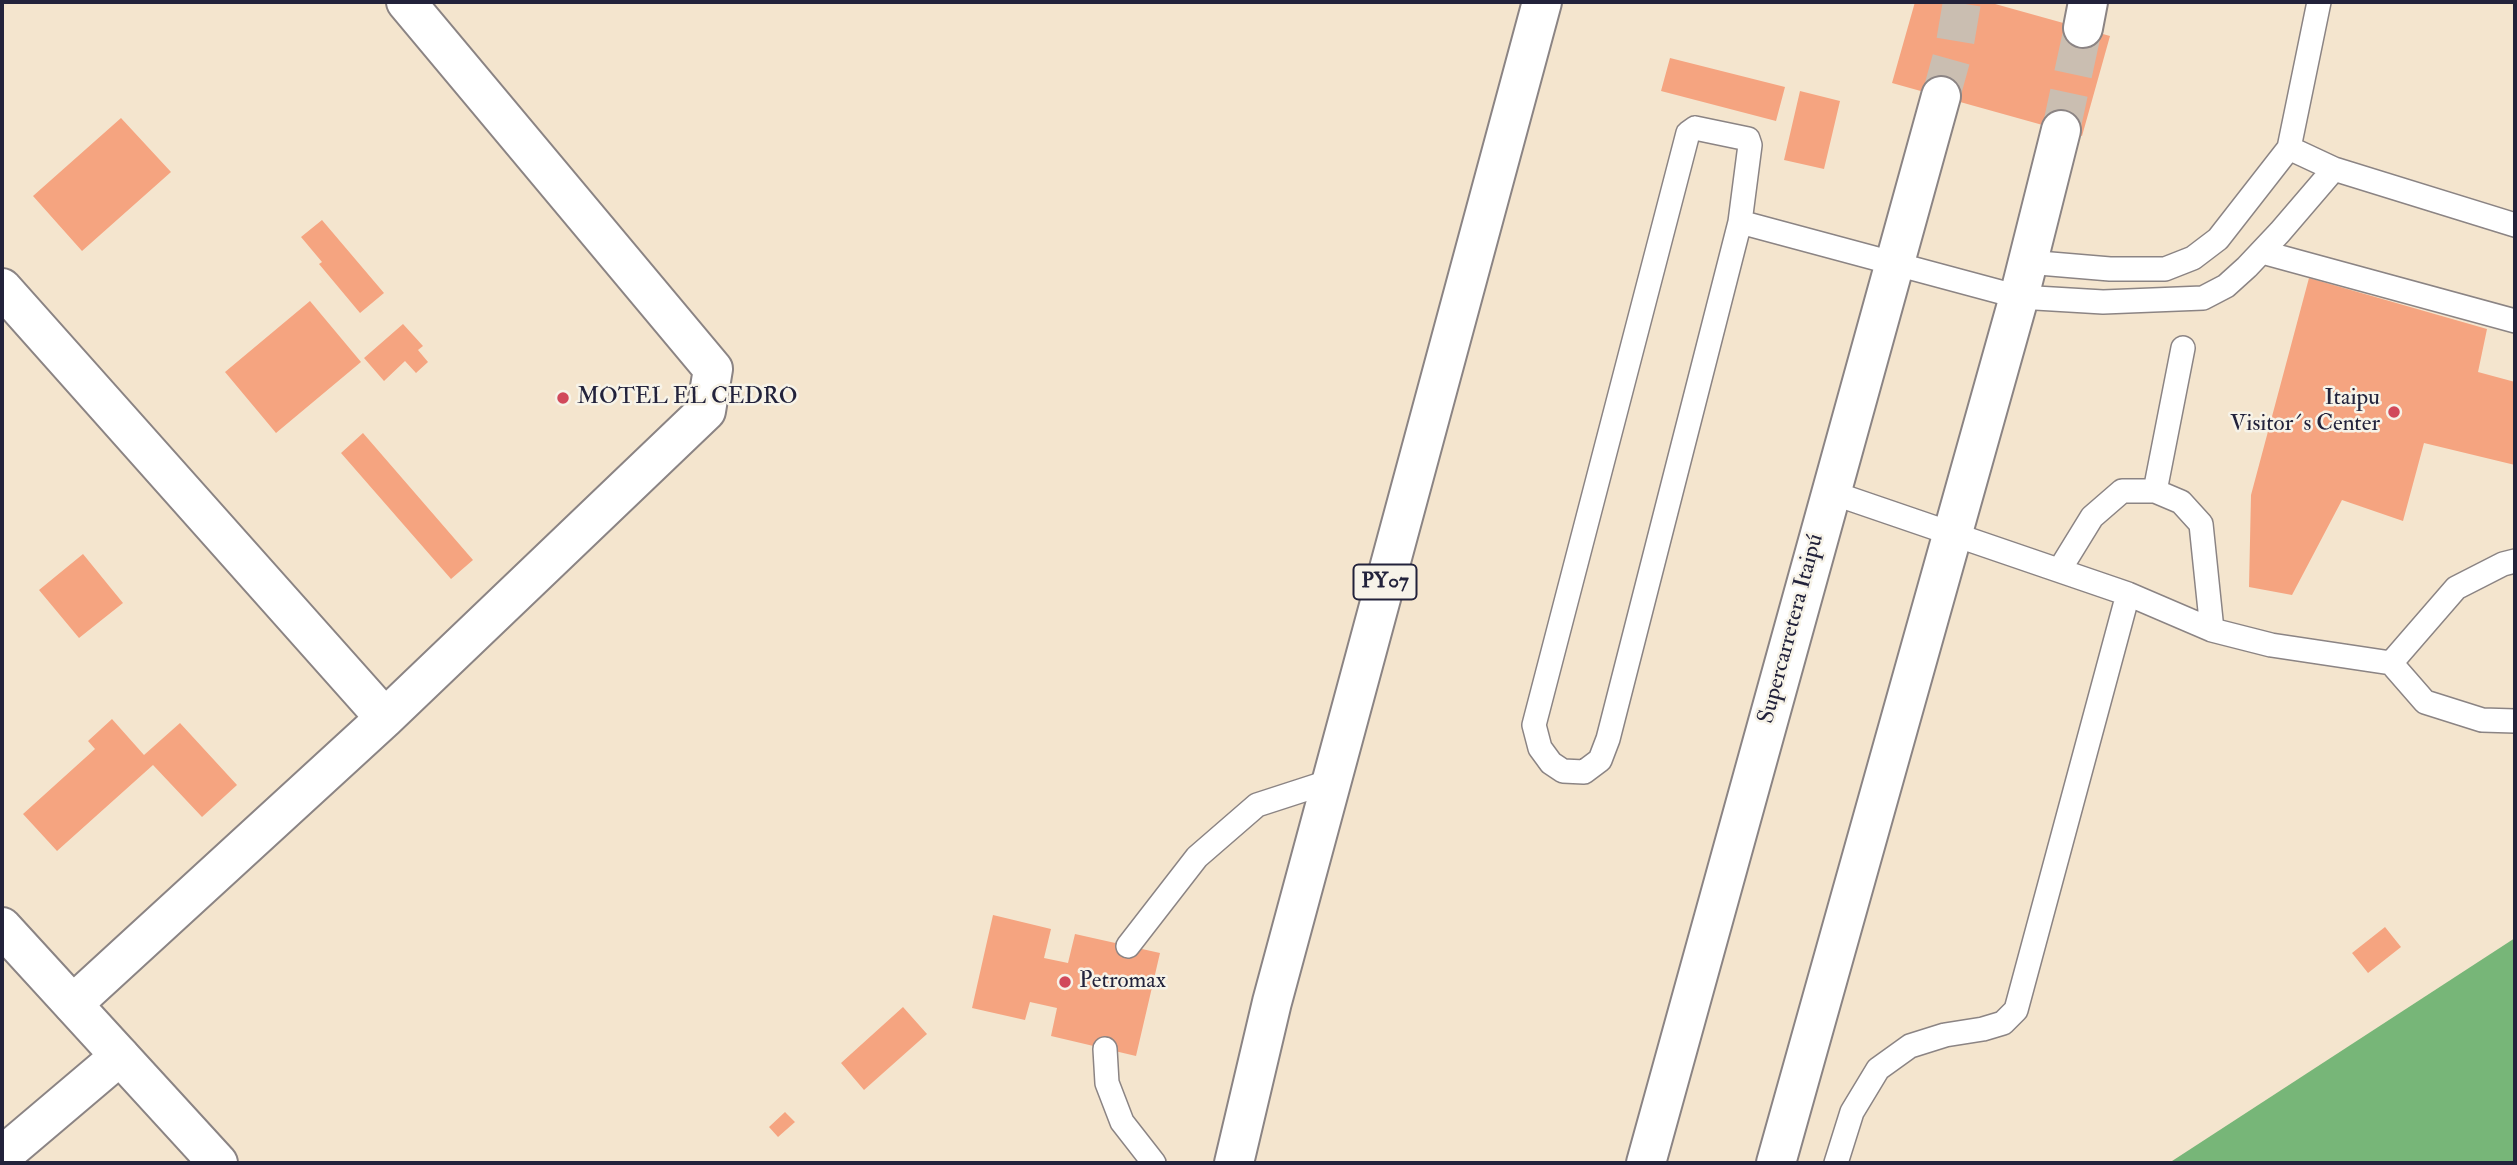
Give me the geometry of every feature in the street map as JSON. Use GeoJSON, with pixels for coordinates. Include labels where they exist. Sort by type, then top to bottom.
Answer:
{"type":"FeatureCollection","features":[{"type":"Feature","properties":{"kind":"main road"},"geometry":{"type":"LineString","coordinates":[[73,1004],[385,718],[706,411],[713,369],[407,2]]}},
{"type":"Feature","properties":{"kind":"main road","name":"PY07"},"geometry":{"type":"LineString","coordinates":[[1234,1163],[1272,1002],[1542,2]]}},
{"type":"Feature","properties":{"kind":"main road","name":"Supercarretera Itaipú"},"geometry":{"type":"LineString","coordinates":[[1646,1163],[1941,96]]}},
{"type":"Feature","properties":{"kind":"main road"},"geometry":{"type":"LineString","coordinates":[[1776,1163],[1953,534],[2061,130]]}},
{"type":"Feature","properties":{"kind":"main road"},"geometry":{"type":"LineString","coordinates":[[2,288],[385,718]]}},
{"type":"Feature","properties":{"kind":"main road"},"geometry":{"type":"LineString","coordinates":[[2,928],[218,1163]]}},
{"type":"Feature","properties":{"kind":"main road"},"geometry":{"type":"LineString","coordinates":[[2,1156],[120,1056]]}},
{"type":"Feature","properties":{"kind":"lane"},"geometry":{"type":"LineString","coordinates":[[2023,280],[2110,270],[2165,269],[2193,257],[2218,239],[2289,148],[2319,2]]}},
{"type":"Feature","properties":{"kind":"lane"},"geometry":{"type":"LineString","coordinates":[[1695,128],[1748,139],[1750,145],[1740,222],[1608,739],[1601,760],[1584,772],[1563,771],[1551,763],[1540,748],[1534,725],[1688,133],[1695,128]]}},
{"type":"Feature","properties":{"kind":"lane"},"geometry":{"type":"LineString","coordinates":[[2289,148],[2334,169],[2515,225]]}},
{"type":"Feature","properties":{"kind":"lane"},"geometry":{"type":"LineString","coordinates":[[1740,222],[1895,263],[2023,280],[2104,302],[2203,298],[2226,286],[2262,252],[2334,169]]}},
{"type":"Feature","properties":{"kind":"lane"},"geometry":{"type":"LineString","coordinates":[[2262,252],[2515,321]]}},
{"type":"Feature","properties":{"kind":"lane"},"geometry":{"type":"LineString","coordinates":[[2155,491],[2183,348]]}},
{"type":"Feature","properties":{"kind":"lane"},"geometry":{"type":"LineString","coordinates":[[2060,569],[2092,517],[2122,491],[2155,491],[2181,502],[2201,524],[2212,630]]}},
{"type":"Feature","properties":{"kind":"lane"},"geometry":{"type":"LineString","coordinates":[[1830,492],[2060,569],[2128,594],[2212,630],[2271,645],[2391,663],[2425,702],[2482,720],[2515,721]]}},
{"type":"Feature","properties":{"kind":"lane"},"geometry":{"type":"LineString","coordinates":[[2391,663],[2456,588],[2503,564],[2515,561]]}},
{"type":"Feature","properties":{"kind":"lane"},"geometry":{"type":"LineString","coordinates":[[1836,1163],[1852,1112],[1878,1069],[1910,1046],[1945,1035],[2003,1023],[2016,1010],[2128,594]]}},
{"type":"Feature","properties":{"kind":"lane"},"geometry":{"type":"LineString","coordinates":[[1128,946],[1197,857],[1257,805],[1331,781]]}},
{"type":"Feature","properties":{"kind":"lane"},"geometry":{"type":"LineString","coordinates":[[1105,1049],[1107,1083],[1122,1122],[1154,1163]]}},
{"type":"Feature","properties":{"kind":"green space"},"geometry":{"type":"Polygon","coordinates":[[[2515,938],[2515,1163],[2169,1163],[2515,938]]]}},
{"type":"Feature","properties":{"kind":"building"},"geometry":{"type":"Polygon","coordinates":[[[1915,2],[1988,2],[2110,36],[2082,136],[1892,83],[1915,2]]]}},
{"type":"Feature","properties":{"kind":"building"},"geometry":{"type":"Polygon","coordinates":[[[1670,58],[1785,87],[1776,121],[1661,91],[1670,58]]]}},
{"type":"Feature","properties":{"kind":"building"},"geometry":{"type":"Polygon","coordinates":[[[1800,91],[1840,101],[1824,169],[1784,160],[1800,91]]]}},
{"type":"Feature","properties":{"kind":"building"},"geometry":{"type":"Polygon","coordinates":[[[121,118],[171,172],[82,251],[33,196],[121,118]]]}},
{"type":"Feature","properties":{"kind":"building"},"geometry":{"type":"Polygon","coordinates":[[[322,220],[384,293],[360,313],[319,264],[322,262],[301,237],[322,220]]]}},
{"type":"Feature","properties":{"kind":"building","name":"Itaipu Visitor´s Center"},"geometry":{"type":"Polygon","coordinates":[[[2309,278],[2487,329],[2478,372],[2515,382],[2515,465],[2424,443],[2403,521],[2342,500],[2292,595],[2249,587],[2251,495],[2309,278]]]}},
{"type":"Feature","properties":{"kind":"building"},"geometry":{"type":"Polygon","coordinates":[[[310,301],[361,362],[276,433],[225,372],[310,301]]]}},
{"type":"Feature","properties":{"kind":"building"},"geometry":{"type":"Polygon","coordinates":[[[403,324],[423,346],[418,350],[428,362],[416,373],[405,361],[384,381],[364,358],[403,324]]]}},
{"type":"Feature","properties":{"kind":"building"},"geometry":{"type":"Polygon","coordinates":[[[363,433],[473,560],[451,579],[341,453],[363,433]]]}},
{"type":"Feature","properties":{"kind":"building"},"geometry":{"type":"Polygon","coordinates":[[[83,554],[123,603],[79,638],[39,590],[83,554]]]}},
{"type":"Feature","properties":{"kind":"building"},"geometry":{"type":"Polygon","coordinates":[[[112,719],[144,755],[180,723],[237,785],[202,817],[153,765],[57,851],[23,814],[95,749],[88,741],[112,719]]]}},
{"type":"Feature","properties":{"kind":"building","name":"Petromax"},"geometry":{"type":"Polygon","coordinates":[[[993,915],[1051,929],[1044,958],[1068,963],[1075,934],[1160,953],[1136,1056],[1051,1036],[1057,1008],[1030,1002],[1025,1020],[972,1008],[993,915]]]}},
{"type":"Feature","properties":{"kind":"building"},"geometry":{"type":"Polygon","coordinates":[[[2385,927],[2401,947],[2368,973],[2352,953],[2385,927]]]}},
{"type":"Feature","properties":{"kind":"building"},"geometry":{"type":"Polygon","coordinates":[[[903,1007],[927,1034],[864,1090],[841,1063],[903,1007]]]}},
{"type":"Feature","properties":{"kind":"building"},"geometry":{"type":"Polygon","coordinates":[[[785,1112],[795,1122],[778,1137],[769,1127],[785,1112]]]}},
{"type":"Feature","properties":{"kind":"tunnel"},"geometry":{"type":"LineString","coordinates":[[1941,96],[1954,49],[1962,2]]}},
{"type":"Feature","properties":{"kind":"tunnel"},"geometry":{"type":"LineString","coordinates":[[2061,130],[2083,28]]}},
{"type":"Feature","properties":{"kind":"place","name":"MOTEL EL CEDRO"},"geometry":{"type":"Point","coordinates":[563,398]}},
{"type":"Feature","properties":{"kind":"place","name":"Itaipu Visitor´s Center"},"geometry":{"type":"Point","coordinates":[2394,412]}},
{"type":"Feature","properties":{"kind":"place","name":"Petromax"},"geometry":{"type":"Point","coordinates":[1065,982]}}]}
